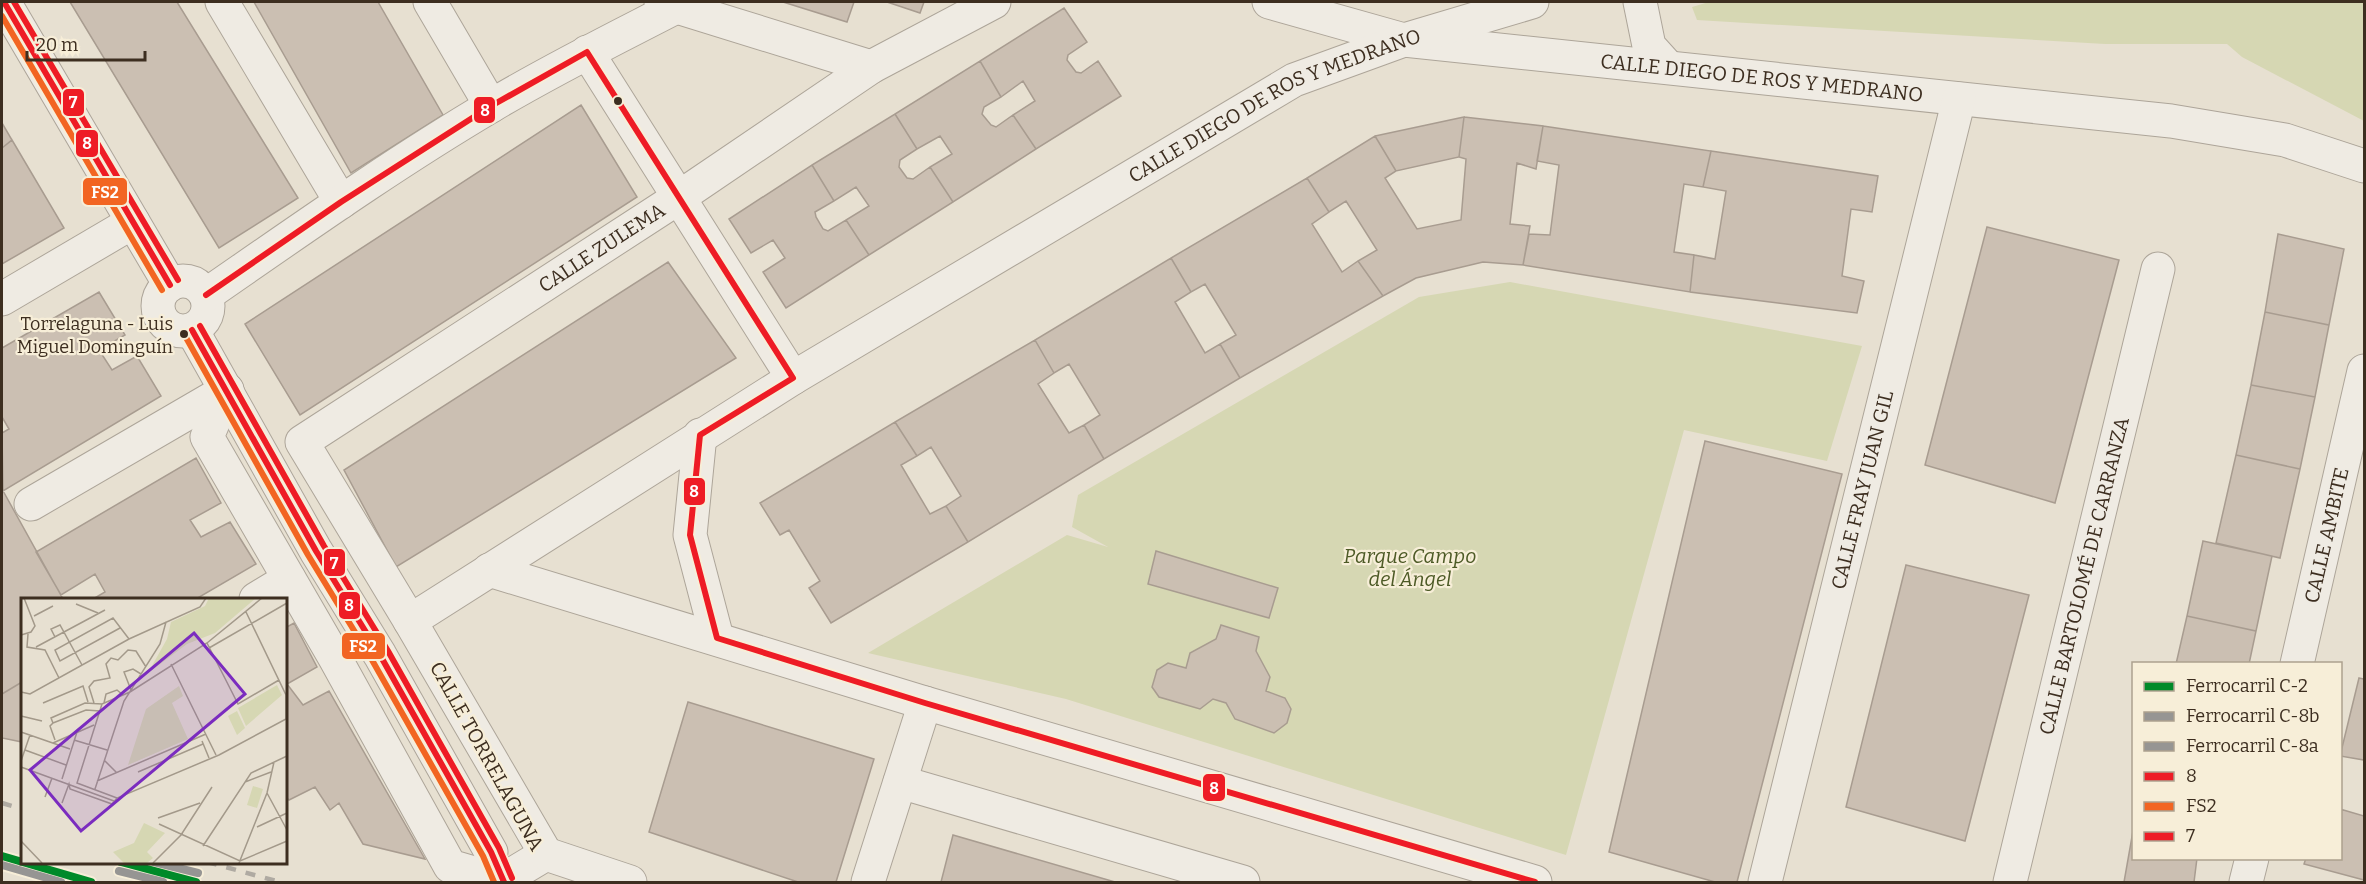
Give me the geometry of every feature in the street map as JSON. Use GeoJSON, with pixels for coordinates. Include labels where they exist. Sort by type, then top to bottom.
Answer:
{"type":"FeatureCollection","features":[{"type":"Feature","properties":{"kind":"street"},"geometry":{"type":"LineString","coordinates":[[4,2],[170,285]]}},
{"type":"Feature","properties":{"kind":"street"},"geometry":{"type":"LineString","coordinates":[[222,2],[341,202]]}},
{"type":"Feature","properties":{"kind":"street"},"geometry":{"type":"LineString","coordinates":[[430,2],[491,106]]}},
{"type":"Feature","properties":{"kind":"street","name":"CALLE ZULEMA"},"geometry":{"type":"LineString","coordinates":[[302,442],[678,198],[871,67],[994,2]]}},
{"type":"Feature","properties":{"kind":"street"},"geometry":{"type":"LineString","coordinates":[[1269,2],[1423,24],[1532,2]]}},
{"type":"Feature","properties":{"kind":"street"},"geometry":{"type":"LineString","coordinates":[[1640,2],[1649,46],[1668,67]]}},
{"type":"Feature","properties":{"kind":"street"},"geometry":{"type":"LineString","coordinates":[[206,295],[341,202],[491,106],[668,4],[871,67]]}},
{"type":"Feature","properties":{"kind":"street","name":"CALLE DIEGO DE ROS Y MEDRANO"},"geometry":{"type":"LineString","coordinates":[[410,621],[793,378],[1294,80],[1423,24],[1668,67],[2171,121],[2285,140],[2364,166]]}},
{"type":"Feature","properties":{"kind":"street"},"geometry":{"type":"LineString","coordinates":[[587,52],[793,378]]}},
{"type":"Feature","properties":{"kind":"street","name":"CALLE FRAY JUAN GIL"},"geometry":{"type":"LineString","coordinates":[[1765,882],[1959,99]]}},
{"type":"Feature","properties":{"kind":"street"},"geometry":{"type":"LineString","coordinates":[[2,299],[133,222]]}},
{"type":"Feature","properties":{"kind":"street","name":"CALLE BARTOLOMÉ DE CARRANZA"},"geometry":{"type":"LineString","coordinates":[[2010,882],[2158,269]]}},
{"type":"Feature","properties":{"kind":"street"},"geometry":{"type":"LineString","coordinates":[[186,281],[201,288],[206,295],[208,311],[200,326],[192,330],[176,330],[163,320],[158,304],[164,290],[170,285],[186,281]]}},
{"type":"Feature","properties":{"kind":"street"},"geometry":{"type":"LineString","coordinates":[[192,330],[316,551],[380,655],[491,852]]}},
{"type":"Feature","properties":{"kind":"street","name":"CALLE AMBITE"},"geometry":{"type":"LineString","coordinates":[[2297,662],[2364,371]]}},
{"type":"Feature","properties":{"kind":"street"},"geometry":{"type":"LineString","coordinates":[[32,504],[227,390]]}},
{"type":"Feature","properties":{"kind":"street","name":"CALLE TORRELAGUNA"},"geometry":{"type":"LineString","coordinates":[[227,390],[207,436],[450,866],[501,881],[546,854],[302,442]]}},
{"type":"Feature","properties":{"kind":"street"},"geometry":{"type":"LineString","coordinates":[[700,435],[690,535],[717,638]]}},
{"type":"Feature","properties":{"kind":"street"},"geometry":{"type":"LineString","coordinates":[[489,570],[925,703],[1535,882]]}},
{"type":"Feature","properties":{"kind":"street"},"geometry":{"type":"LineString","coordinates":[[258,598],[289,579]]}},
{"type":"Feature","properties":{"kind":"street"},"geometry":{"type":"LineString","coordinates":[[868,882],[925,703]]}},
{"type":"Feature","properties":{"kind":"street"},"geometry":{"type":"LineString","coordinates":[[900,782],[1243,882]]}},
{"type":"Feature","properties":{"kind":"street"},"geometry":{"type":"LineString","coordinates":[[546,854],[630,882]]}},
{"type":"Feature","properties":{"kind":"street"},"geometry":{"type":"LineString","coordinates":[[2246,882],[2252,860]]}},
{"type":"Feature","properties":{"kind":"green space"},"geometry":{"type":"Polygon","coordinates":[[[1709,2],[2364,2],[2364,121],[2242,57],[2227,44],[2105,44],[1697,20],[1692,7],[1709,2]]]}},
{"type":"Feature","properties":{"kind":"green space","name":"Parque Campo del Ángel"},"geometry":{"type":"Polygon","coordinates":[[[1510,282],[1862,346],[1827,461],[1684,430],[1566,855],[1066,699],[868,653],[1067,535],[1108,547],[1072,527],[1078,495],[1419,297],[1510,282]]]}},
{"type":"Feature","properties":{"kind":"building"},"geometry":{"type":"Polygon","coordinates":[[[70,2],[177,2],[298,198],[219,248],[70,2]]]}},
{"type":"Feature","properties":{"kind":"building"},"geometry":{"type":"Polygon","coordinates":[[[254,2],[378,2],[443,115],[351,173],[254,2]]]}},
{"type":"Feature","properties":{"kind":"building"},"geometry":{"type":"Polygon","coordinates":[[[783,2],[854,2],[847,22],[783,2]]]}},
{"type":"Feature","properties":{"kind":"building"},"geometry":{"type":"Polygon","coordinates":[[[887,2],[924,2],[920,13],[887,2]]]}},
{"type":"Feature","properties":{"kind":"building"},"geometry":{"type":"Polygon","coordinates":[[[1064,8],[1087,42],[1068,55],[1067,60],[1076,72],[1081,73],[1098,61],[1121,96],[1036,149],[1013,115],[1035,101],[1023,81],[1001,97],[980,61],[1064,8]]]}},
{"type":"Feature","properties":{"kind":"building"},"geometry":{"type":"Polygon","coordinates":[[[980,61],[1001,97],[984,107],[982,114],[991,125],[996,127],[1013,115],[1036,149],[953,202],[930,167],[952,154],[940,136],[917,149],[895,114],[980,61]]]}},
{"type":"Feature","properties":{"kind":"building"},"geometry":{"type":"Polygon","coordinates":[[[581,105],[637,197],[300,415],[245,324],[581,105]]]}},
{"type":"Feature","properties":{"kind":"building"},"geometry":{"type":"Polygon","coordinates":[[[895,114],[917,149],[900,160],[899,167],[907,178],[913,179],[930,167],[953,202],[869,255],[846,220],[869,206],[856,187],[834,201],[812,165],[895,114]]]}},
{"type":"Feature","properties":{"kind":"building"},"geometry":{"type":"Polygon","coordinates":[[[1464,117],[1543,126],[1536,169],[1517,163],[1510,224],[1530,226],[1523,265],[1483,262],[1416,278],[1383,296],[1358,261],[1377,250],[1346,201],[1329,212],[1307,178],[1375,136],[1396,171],[1385,178],[1417,229],[1461,220],[1466,159],[1459,157],[1464,117]]]}},
{"type":"Feature","properties":{"kind":"building"},"geometry":{"type":"Polygon","coordinates":[[[1464,117],[1459,157],[1396,171],[1375,136],[1464,117]]]}},
{"type":"Feature","properties":{"kind":"building"},"geometry":{"type":"Polygon","coordinates":[[[2,123],[12,140],[2,148],[2,123]]]}},
{"type":"Feature","properties":{"kind":"building"},"geometry":{"type":"Polygon","coordinates":[[[1543,126],[1711,151],[1703,187],[1684,184],[1674,252],[1694,255],[1690,292],[1523,265],[1529,234],[1550,235],[1559,165],[1537,161],[1543,126]]]}},
{"type":"Feature","properties":{"kind":"building"},"geometry":{"type":"Polygon","coordinates":[[[12,140],[64,228],[2,264],[2,148],[12,140]]]}},
{"type":"Feature","properties":{"kind":"building"},"geometry":{"type":"Polygon","coordinates":[[[1711,151],[1878,176],[1872,212],[1851,209],[1842,276],[1864,281],[1857,313],[1690,292],[1694,255],[1715,259],[1726,191],[1703,187],[1711,151]]]}},
{"type":"Feature","properties":{"kind":"building"},"geometry":{"type":"Polygon","coordinates":[[[812,165],[834,201],[815,212],[823,229],[828,231],[846,220],[869,255],[786,308],[763,272],[785,258],[773,240],[751,253],[729,219],[812,165]]]}},
{"type":"Feature","properties":{"kind":"building"},"geometry":{"type":"Polygon","coordinates":[[[1307,178],[1329,212],[1312,224],[1342,272],[1358,261],[1383,296],[1240,378],[1220,344],[1236,335],[1205,284],[1191,292],[1171,258],[1307,178]]]}},
{"type":"Feature","properties":{"kind":"building"},"geometry":{"type":"Polygon","coordinates":[[[1987,227],[2119,260],[2055,503],[1925,465],[1987,227]]]}},
{"type":"Feature","properties":{"kind":"building"},"geometry":{"type":"Polygon","coordinates":[[[2278,234],[2344,249],[2329,325],[2265,312],[2278,234]]]}},
{"type":"Feature","properties":{"kind":"building"},"geometry":{"type":"Polygon","coordinates":[[[1171,258],[1191,292],[1175,302],[1205,353],[1220,344],[1240,378],[1104,459],[1084,425],[1100,415],[1069,364],[1054,373],[1035,340],[1171,258]]]}},
{"type":"Feature","properties":{"kind":"building"},"geometry":{"type":"Polygon","coordinates":[[[668,262],[736,358],[396,567],[344,470],[668,262]]]}},
{"type":"Feature","properties":{"kind":"building"},"geometry":{"type":"Polygon","coordinates":[[[99,292],[125,335],[99,350],[112,370],[137,356],[161,396],[3,491],[2,433],[9,429],[2,417],[2,348],[99,292]]]}},
{"type":"Feature","properties":{"kind":"building"},"geometry":{"type":"Polygon","coordinates":[[[2265,312],[2329,325],[2315,397],[2251,385],[2265,312]]]}},
{"type":"Feature","properties":{"kind":"building"},"geometry":{"type":"Polygon","coordinates":[[[1035,340],[1054,373],[1038,384],[1069,433],[1084,425],[1104,459],[968,542],[946,506],[961,496],[931,447],[917,456],[895,422],[1035,340]]]}},
{"type":"Feature","properties":{"kind":"building"},"geometry":{"type":"Polygon","coordinates":[[[2251,385],[2315,397],[2300,469],[2236,455],[2251,385]]]}},
{"type":"Feature","properties":{"kind":"building"},"geometry":{"type":"Polygon","coordinates":[[[895,422],[917,456],[901,465],[930,514],[946,506],[968,542],[831,623],[809,588],[820,581],[789,530],[780,535],[760,503],[895,422]]]}},
{"type":"Feature","properties":{"kind":"building"},"geometry":{"type":"Polygon","coordinates":[[[1705,441],[1842,474],[1737,882],[1715,882],[1609,852],[1705,441]]]}},
{"type":"Feature","properties":{"kind":"building"},"geometry":{"type":"Polygon","coordinates":[[[2236,455],[2300,469],[2280,558],[2216,543],[2236,455]]]}},
{"type":"Feature","properties":{"kind":"building"},"geometry":{"type":"Polygon","coordinates":[[[196,458],[221,503],[190,520],[201,537],[230,522],[256,564],[198,598],[95,598],[105,592],[95,574],[61,595],[36,552],[196,458]]]}},
{"type":"Feature","properties":{"kind":"building"},"geometry":{"type":"Polygon","coordinates":[[[2,489],[62,598],[21,598],[21,683],[2,694],[2,489]]]}},
{"type":"Feature","properties":{"kind":"building"},"geometry":{"type":"Polygon","coordinates":[[[2203,541],[2272,556],[2256,631],[2187,616],[2203,541]]]}},
{"type":"Feature","properties":{"kind":"building"},"geometry":{"type":"Polygon","coordinates":[[[1156,551],[1278,588],[1269,618],[1148,584],[1156,551]]]}},
{"type":"Feature","properties":{"kind":"building"},"geometry":{"type":"Polygon","coordinates":[[[1906,565],[2029,595],[1965,841],[1846,807],[1906,565]]]}},
{"type":"Feature","properties":{"kind":"building"},"geometry":{"type":"Polygon","coordinates":[[[2187,616],[2256,631],[2249,662],[2176,662],[2187,616]]]}},
{"type":"Feature","properties":{"kind":"building"},"geometry":{"type":"Polygon","coordinates":[[[294,623],[317,667],[287,684],[303,705],[329,691],[425,859],[363,844],[339,803],[330,810],[315,787],[289,800],[286,797],[286,627],[294,623]]]}},
{"type":"Feature","properties":{"kind":"building"},"geometry":{"type":"Polygon","coordinates":[[[1221,625],[1259,637],[1256,651],[1270,677],[1266,691],[1285,698],[1291,709],[1287,723],[1274,733],[1235,719],[1226,703],[1213,699],[1200,709],[1159,697],[1152,687],[1157,670],[1168,663],[1186,668],[1190,653],[1216,639],[1221,625]]]}},
{"type":"Feature","properties":{"kind":"building"},"geometry":{"type":"Polygon","coordinates":[[[2359,678],[2364,679],[2364,760],[2342,756],[2342,748],[2359,678]]]}},
{"type":"Feature","properties":{"kind":"building"},"geometry":{"type":"Polygon","coordinates":[[[21,683],[21,742],[2,738],[2,694],[21,683]]]}},
{"type":"Feature","properties":{"kind":"building"},"geometry":{"type":"Polygon","coordinates":[[[688,702],[874,759],[836,882],[798,882],[649,832],[688,702]]]}},
{"type":"Feature","properties":{"kind":"building"},"geometry":{"type":"Polygon","coordinates":[[[2342,810],[2364,816],[2364,880],[2304,864],[2305,860],[2342,860],[2342,810]]]}},
{"type":"Feature","properties":{"kind":"building"},"geometry":{"type":"Polygon","coordinates":[[[953,835],[1115,882],[941,882],[953,835]]]}},
{"type":"Feature","properties":{"kind":"building"},"geometry":{"type":"Polygon","coordinates":[[[2132,837],[2132,860],[2197,860],[2194,882],[2124,882],[2132,837]]]}},
{"type":"Feature","properties":{"kind":"railway"},"geometry":{"type":"LineString","coordinates":[[2,803],[21,809]]}},
{"type":"Feature","properties":{"kind":"railway"},"geometry":{"type":"LineString","coordinates":[[211,863],[280,882]]}},
{"type":"Feature","properties":{"kind":"rail line","name":"C-2"},"geometry":{"type":"LineString","coordinates":[[2,856],[21,862]]}},
{"type":"Feature","properties":{"kind":"rail line","name":"C-2"},"geometry":{"type":"LineString","coordinates":[[26,863],[91,882]]}},
{"type":"Feature","properties":{"kind":"rail line","name":"C-2"},"geometry":{"type":"LineString","coordinates":[[125,863],[196,882]]}},
{"type":"Feature","properties":{"kind":"rail line","name":"C-8a"},"geometry":{"type":"LineString","coordinates":[[158,863],[198,873]]}},
{"type":"Feature","properties":{"kind":"rail line","name":"C-8b"},"geometry":{"type":"LineString","coordinates":[[2,865],[61,882]]}},
{"type":"Feature","properties":{"kind":"rail line","name":"C-8b"},"geometry":{"type":"LineString","coordinates":[[119,871],[163,882]]}},
{"type":"Feature","properties":{"kind":"transit line","name":"8"},"geometry":{"type":"LineString","coordinates":[[4,2],[170,285]]}},
{"type":"Feature","properties":{"kind":"transit line","name":"7"},"geometry":{"type":"LineString","coordinates":[[14,2],[178,280]]}},
{"type":"Feature","properties":{"kind":"transit line","name":"FS2"},"geometry":{"type":"LineString","coordinates":[[2,16],[162,290]]}},
{"type":"Feature","properties":{"kind":"transit line","name":"8"},"geometry":{"type":"LineString","coordinates":[[206,295],[341,202],[491,106],[587,52],[793,378],[700,435],[690,535],[717,638],[925,703],[1535,882]]}},
{"type":"Feature","properties":{"kind":"transit line","name":"7"},"geometry":{"type":"LineString","coordinates":[[200,326],[324,546],[388,651],[499,848],[512,878]]}},
{"type":"Feature","properties":{"kind":"transit line","name":"8"},"geometry":{"type":"LineString","coordinates":[[192,330],[316,551],[380,655],[491,852],[504,882]]}},
{"type":"Feature","properties":{"kind":"transit line","name":"FS2"},"geometry":{"type":"LineString","coordinates":[[184,334],[308,555],[372,660],[483,856],[494,882]]}},
{"type":"Feature","properties":{"kind":"place","name":"Torrelaguna - Luis Miguel Dominguín"},"geometry":{"type":"Point","coordinates":[184,334]}}]}
